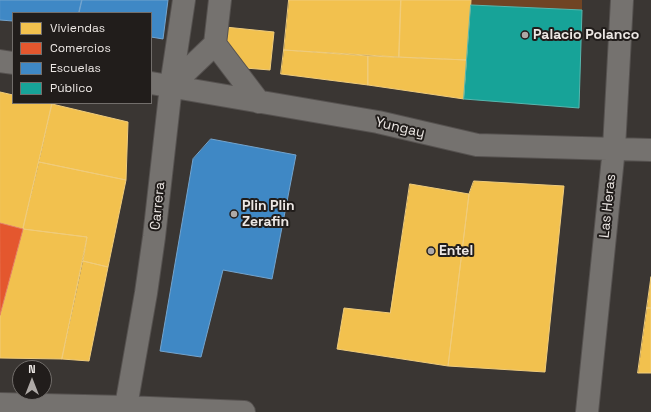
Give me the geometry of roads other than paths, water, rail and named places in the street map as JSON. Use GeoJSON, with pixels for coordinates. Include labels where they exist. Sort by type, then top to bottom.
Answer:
{"type":"FeatureCollection","features":[{"type":"Feature","properties":{"kind":"street","name":"Carrera"},"geometry":{"type":"LineString","coordinates":[[126,410],[154,237],[161,85],[184,0]]}},
{"type":"Feature","properties":{"kind":"street"},"geometry":{"type":"LineString","coordinates":[[220,0],[215,44],[259,102]]}},
{"type":"Feature","properties":{"kind":"street","name":"Las Heras"},"geometry":{"type":"LineString","coordinates":[[587,412],[614,148],[622,0]]}},
{"type":"Feature","properties":{"kind":"street"},"geometry":{"type":"LineString","coordinates":[[161,85],[215,44]]}},
{"type":"Feature","properties":{"kind":"street"},"geometry":{"type":"LineString","coordinates":[[0,61],[12,63]]}},
{"type":"Feature","properties":{"kind":"street","name":"Yungay"},"geometry":{"type":"LineString","coordinates":[[161,85],[378,122],[477,145],[651,150]]}},
{"type":"Feature","properties":{"kind":"street"},"geometry":{"type":"LineString","coordinates":[[0,404],[126,410],[244,412]]}},
{"type":"Feature","properties":{"kind":"place","name":"Palacio Polanco"},"geometry":{"type":"Point","coordinates":[525,35]}},
{"type":"Feature","properties":{"kind":"place","name":"Plin Plin Zerafin"},"geometry":{"type":"Point","coordinates":[234,214]}},
{"type":"Feature","properties":{"kind":"place","name":"Entel"},"geometry":{"type":"Point","coordinates":[431,251]}}]}
